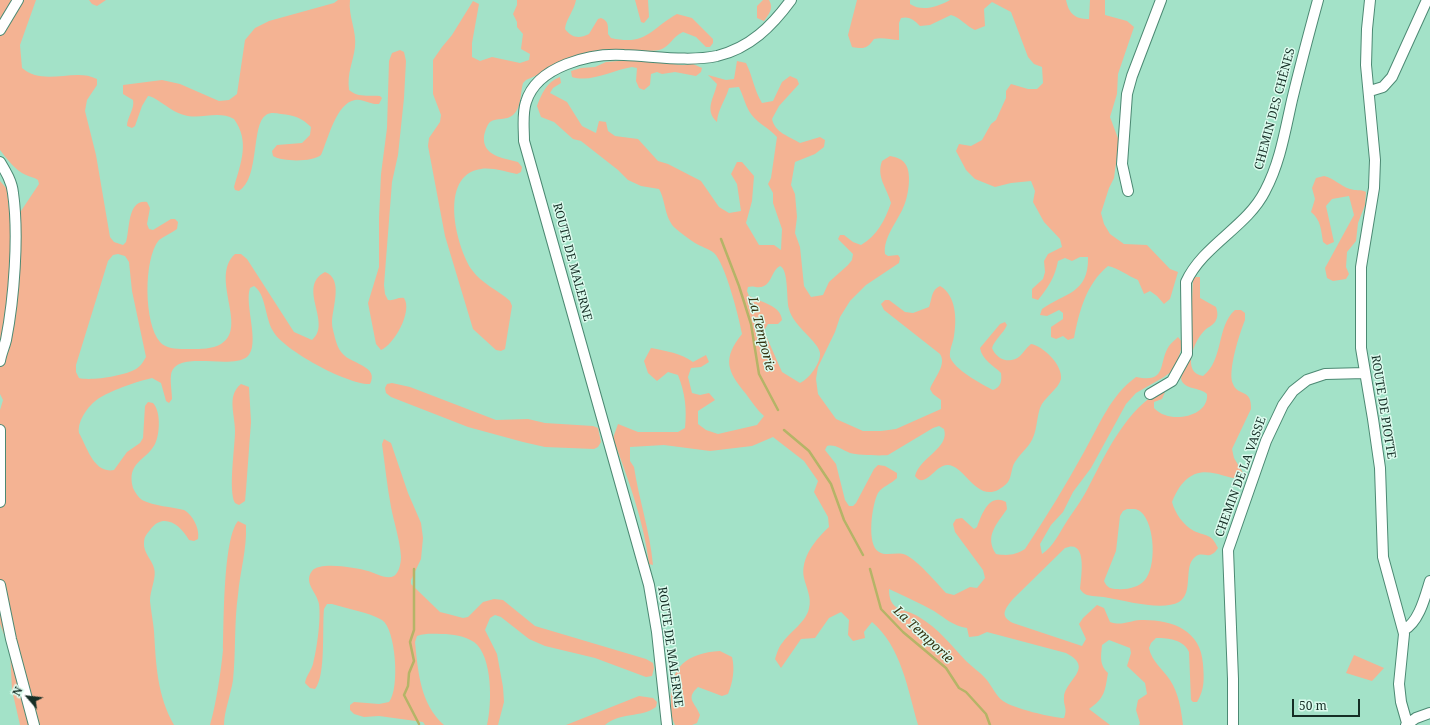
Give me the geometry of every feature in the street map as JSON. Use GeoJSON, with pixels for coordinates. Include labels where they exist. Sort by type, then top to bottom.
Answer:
{"type":"FeatureCollection","features":[{"type":"Feature","properties":{"kind":"street"},"geometry":{"type":"LineString","coordinates":[[0,30],[18,0]]}},
{"type":"Feature","properties":{"kind":"street","name":"ROUTE DE MALERNE"},"geometry":{"type":"LineString","coordinates":[[666,725],[657,632],[649,585],[524,141],[526,102],[531,90],[541,78],[555,68],[586,59],[622,54],[679,58],[716,56],[725,54],[742,47],[755,38],[776,20],[791,0]]}},
{"type":"Feature","properties":{"kind":"street"},"geometry":{"type":"LineString","coordinates":[[1128,191],[1122,164],[1127,94],[1132,76],[1161,0]]}},
{"type":"Feature","properties":{"kind":"street","name":"CHEMIN DES CHÊNES"},"geometry":{"type":"LineString","coordinates":[[1150,394],[1172,381],[1187,354],[1186,282],[1190,272],[1203,257],[1253,209],[1265,191],[1278,160],[1302,55],[1318,0]]}},
{"type":"Feature","properties":{"kind":"street","name":"ROUTE DE PIOTTE"},"geometry":{"type":"LineString","coordinates":[[1370,0],[1367,29],[1366,65],[1370,90],[1375,160],[1374,188],[1361,267],[1360,335],[1364,374],[1373,419],[1380,468],[1383,557],[1404,630],[1399,684],[1402,708],[1407,724]]}},
{"type":"Feature","properties":{"kind":"street"},"geometry":{"type":"LineString","coordinates":[[1370,90],[1383,87],[1392,77],[1427,0]]}},
{"type":"Feature","properties":{"kind":"street"},"geometry":{"type":"LineString","coordinates":[[0,162],[9,179],[13,193],[15,237],[11,306],[0,361]]}},
{"type":"Feature","properties":{"kind":"street","name":"CHEMIN DE LA VASSE"},"geometry":{"type":"LineString","coordinates":[[1232,725],[1233,679],[1228,550],[1266,441],[1283,405],[1293,391],[1307,380],[1325,374],[1364,374]]}},
{"type":"Feature","properties":{"kind":"street"},"geometry":{"type":"LineString","coordinates":[[0,430],[0,502]]}},
{"type":"Feature","properties":{"kind":"street"},"geometry":{"type":"LineString","coordinates":[[1404,630],[1411,624],[1417,615],[1430,581]]}},
{"type":"Feature","properties":{"kind":"street"},"geometry":{"type":"LineString","coordinates":[[0,585],[11,639],[34,725]]}},
{"type":"Feature","properties":{"kind":"street"},"geometry":{"type":"LineString","coordinates":[[1407,724],[1430,713]]}},
{"type":"Feature","properties":{"kind":"shaded area"},"geometry":{"type":"Polygon","coordinates":[[[0,0],[36,0],[20,45],[22,68],[40,76],[50,77],[79,75],[97,79],[97,85],[87,100],[85,111],[96,155],[110,237],[114,242],[123,245],[126,242],[130,216],[136,205],[141,202],[147,202],[150,208],[147,224],[149,229],[153,230],[171,219],[175,219],[178,222],[177,229],[159,240],[150,261],[148,276],[148,307],[155,333],[160,342],[163,345],[174,348],[203,349],[221,344],[229,336],[231,314],[226,276],[228,264],[235,254],[241,254],[247,259],[294,332],[312,340],[317,333],[319,324],[314,296],[314,287],[317,279],[325,272],[331,276],[336,287],[332,323],[337,345],[345,356],[364,367],[371,374],[372,378],[370,384],[347,379],[317,365],[289,347],[279,339],[270,326],[261,295],[254,286],[250,288],[249,295],[253,344],[247,357],[229,362],[192,361],[182,363],[175,367],[171,375],[172,399],[169,403],[166,401],[161,383],[152,378],[126,386],[101,397],[93,403],[82,417],[79,433],[88,452],[96,464],[101,468],[114,470],[127,452],[140,443],[143,438],[145,406],[148,402],[153,403],[156,407],[159,423],[157,440],[151,450],[138,463],[132,473],[133,488],[142,500],[157,505],[184,510],[190,515],[197,527],[198,539],[194,541],[189,540],[181,529],[171,522],[160,522],[150,530],[144,541],[145,550],[155,572],[150,601],[158,679],[168,714],[174,725],[20,725],[12,690],[10,650],[0,624],[0,410],[3,400],[0,394],[0,181],[7,189],[9,210],[17,213],[21,211],[39,184],[38,180],[35,178],[22,173],[15,168],[0,150],[0,0]],[[118,254],[113,255],[108,261],[76,365],[76,372],[79,378],[99,378],[131,372],[142,364],[146,357],[132,291],[129,262],[125,256],[118,254]]]}},
{"type":"Feature","properties":{"kind":"shaded area"},"geometry":{"type":"Polygon","coordinates":[[[89,0],[106,0],[97,6],[92,4],[89,0]]]}},
{"type":"Feature","properties":{"kind":"shaded area"},"geometry":{"type":"Polygon","coordinates":[[[338,0],[350,0],[350,12],[355,35],[355,47],[349,73],[349,90],[353,93],[364,96],[380,96],[382,98],[379,104],[358,100],[348,103],[338,115],[321,155],[305,160],[290,160],[273,156],[272,151],[277,145],[302,143],[310,135],[311,127],[301,119],[294,116],[275,113],[268,114],[261,120],[258,129],[250,175],[246,184],[239,191],[235,190],[234,187],[243,152],[243,144],[239,127],[234,119],[222,115],[184,115],[148,96],[142,106],[135,126],[132,128],[127,126],[133,107],[133,100],[123,94],[123,85],[162,80],[180,84],[219,101],[229,100],[237,94],[245,40],[255,28],[269,21],[334,3],[338,0]]]}},
{"type":"Feature","properties":{"kind":"shaded area"},"geometry":{"type":"Polygon","coordinates":[[[517,0],[576,0],[565,29],[576,37],[582,37],[589,34],[598,19],[601,18],[607,22],[608,34],[611,38],[633,40],[647,35],[677,14],[692,18],[713,39],[713,43],[710,47],[706,47],[696,37],[683,32],[676,36],[662,49],[641,51],[607,49],[581,55],[526,80],[523,83],[516,112],[510,117],[489,123],[484,136],[486,148],[495,155],[518,162],[522,167],[521,172],[517,174],[499,170],[481,169],[468,174],[459,184],[455,198],[454,213],[456,230],[466,259],[472,270],[480,279],[510,301],[512,306],[505,349],[501,351],[496,350],[473,329],[445,236],[428,146],[429,138],[440,122],[441,115],[433,94],[433,60],[452,35],[473,1],[479,4],[472,43],[472,57],[480,61],[492,57],[520,63],[529,60],[530,54],[521,49],[523,34],[517,27],[517,22],[513,14],[517,5],[517,0]]]}},
{"type":"Feature","properties":{"kind":"shaded area"},"geometry":{"type":"Polygon","coordinates":[[[635,0],[648,0],[649,17],[644,23],[641,22],[635,0]]]}},
{"type":"Feature","properties":{"kind":"shaded area"},"geometry":{"type":"Polygon","coordinates":[[[763,0],[769,0],[771,6],[764,21],[757,18],[757,6],[763,0]]]}},
{"type":"Feature","properties":{"kind":"shaded area"},"geometry":{"type":"Polygon","coordinates":[[[857,0],[910,0],[910,4],[919,8],[930,8],[950,0],[1066,0],[1073,15],[1080,18],[1089,19],[1090,0],[1105,0],[1105,15],[1127,21],[1134,27],[1118,74],[1117,94],[1110,117],[1119,141],[1114,178],[1109,188],[1101,213],[1104,224],[1110,234],[1124,244],[1147,245],[1170,269],[1178,272],[1170,299],[1164,304],[1150,291],[1144,294],[1138,280],[1116,268],[1108,266],[1100,273],[1089,290],[1078,318],[1074,338],[1068,340],[1063,336],[1056,339],[1051,337],[1051,327],[1063,319],[1063,313],[1059,310],[1047,316],[1040,315],[1042,309],[1074,291],[1080,285],[1087,269],[1088,257],[1080,257],[1072,261],[1065,258],[1058,261],[1051,282],[1045,291],[1038,300],[1032,298],[1032,289],[1043,279],[1045,272],[1044,261],[1048,254],[1062,247],[1060,239],[1044,222],[1033,202],[1035,191],[1031,181],[1011,183],[995,187],[975,179],[966,170],[956,151],[959,144],[971,146],[982,140],[991,124],[996,120],[1006,98],[1006,91],[1011,84],[1028,89],[1037,89],[1043,83],[1042,67],[1034,64],[1028,57],[1011,12],[992,2],[984,9],[985,26],[975,30],[951,15],[930,25],[920,26],[912,19],[901,18],[899,23],[899,40],[880,38],[874,39],[865,48],[860,48],[852,47],[848,35],[857,0]]]}},
{"type":"Feature","properties":{"kind":"shaded area"},"geometry":{"type":"Polygon","coordinates":[[[400,50],[404,52],[406,61],[404,98],[398,155],[392,182],[384,285],[385,294],[388,300],[404,298],[406,311],[401,327],[396,335],[386,347],[381,350],[376,344],[368,303],[379,267],[381,174],[387,128],[389,61],[392,53],[400,50]]]}},
{"type":"Feature","properties":{"kind":"shaded area"},"geometry":{"type":"Polygon","coordinates":[[[630,60],[683,65],[693,64],[702,68],[701,72],[696,76],[675,72],[662,74],[657,72],[651,74],[650,85],[644,90],[639,88],[636,81],[637,68],[632,67],[594,77],[572,77],[571,71],[581,68],[595,67],[606,62],[630,60]]]}},
{"type":"Feature","properties":{"kind":"shaded area"},"geometry":{"type":"Polygon","coordinates":[[[737,61],[746,63],[762,103],[773,101],[782,82],[790,76],[797,79],[799,84],[779,106],[772,119],[774,124],[783,134],[800,143],[820,137],[825,140],[824,147],[815,154],[795,162],[791,185],[795,194],[797,217],[795,233],[800,247],[804,286],[811,297],[823,295],[829,282],[852,260],[853,254],[838,239],[840,235],[844,235],[853,242],[861,245],[872,237],[883,221],[891,203],[881,177],[880,167],[882,161],[890,156],[897,158],[903,161],[908,169],[909,186],[905,204],[888,236],[885,248],[885,254],[888,256],[898,255],[900,258],[899,263],[866,285],[850,301],[840,317],[835,332],[818,367],[816,379],[818,394],[836,419],[863,431],[881,431],[896,429],[941,409],[941,400],[933,394],[930,389],[941,367],[942,358],[940,354],[884,310],[881,304],[885,300],[889,300],[905,312],[913,313],[929,307],[933,292],[940,286],[949,295],[955,315],[954,339],[950,357],[953,362],[968,376],[993,390],[999,385],[1001,381],[1001,373],[985,359],[980,348],[1000,324],[1005,322],[1007,325],[992,348],[1000,358],[1004,360],[1016,359],[1031,344],[1046,352],[1056,362],[1059,368],[1061,379],[1057,387],[1040,408],[1032,439],[1015,462],[1008,482],[998,490],[990,492],[983,491],[976,487],[953,466],[943,466],[923,480],[919,480],[915,476],[922,463],[943,442],[945,436],[944,429],[939,426],[933,428],[888,455],[853,454],[836,447],[827,446],[825,450],[836,464],[845,500],[849,506],[853,506],[856,503],[874,469],[878,465],[885,466],[897,473],[897,478],[880,491],[876,498],[871,524],[871,533],[875,548],[879,552],[885,554],[903,554],[911,558],[927,572],[946,593],[954,595],[970,587],[977,588],[985,578],[983,570],[955,532],[953,524],[956,519],[962,518],[974,529],[977,527],[987,506],[995,500],[1006,502],[1007,509],[993,530],[991,541],[993,548],[996,554],[1004,555],[1015,554],[1025,549],[1063,489],[1112,402],[1136,377],[1146,378],[1153,377],[1158,374],[1169,346],[1178,337],[1183,343],[1175,369],[1136,393],[1126,404],[1091,468],[1073,492],[1063,512],[1051,525],[1040,544],[1042,554],[1056,539],[1085,494],[1104,457],[1120,431],[1139,407],[1150,397],[1163,389],[1165,392],[1162,399],[1154,402],[1154,408],[1162,414],[1171,417],[1185,416],[1199,411],[1203,407],[1207,394],[1185,385],[1181,379],[1191,327],[1193,277],[1200,277],[1200,298],[1216,307],[1217,313],[1215,322],[1205,330],[1194,348],[1191,363],[1192,369],[1196,374],[1203,376],[1210,369],[1229,317],[1235,310],[1241,310],[1245,313],[1245,320],[1235,352],[1232,371],[1233,384],[1235,388],[1247,395],[1251,402],[1251,409],[1232,449],[1234,458],[1243,473],[1242,476],[1236,478],[1211,472],[1191,476],[1181,486],[1172,502],[1177,514],[1186,525],[1194,531],[1211,538],[1218,548],[1212,554],[1198,555],[1191,561],[1184,598],[1172,605],[1164,606],[1134,603],[1106,597],[1086,595],[1080,589],[1082,560],[1080,553],[1077,548],[1072,546],[1065,548],[1013,599],[1005,612],[1006,618],[1013,623],[1082,646],[1086,639],[1079,624],[1083,618],[1097,605],[1104,608],[1110,622],[1122,623],[1151,620],[1173,624],[1182,628],[1197,642],[1201,652],[1204,674],[1200,697],[1197,702],[1193,702],[1191,700],[1189,652],[1187,648],[1176,640],[1156,638],[1151,643],[1149,648],[1152,657],[1170,680],[1176,691],[1183,725],[1139,725],[1140,723],[1136,710],[1138,700],[1147,694],[1145,683],[1127,666],[1131,653],[1130,648],[1109,640],[1102,645],[1101,653],[1103,667],[1108,673],[1105,689],[1101,698],[1089,709],[1110,725],[918,725],[907,683],[897,656],[890,643],[872,622],[864,632],[865,638],[853,641],[848,635],[849,620],[841,612],[829,618],[815,638],[801,639],[781,668],[775,659],[779,648],[786,638],[802,622],[808,613],[810,604],[804,578],[804,563],[814,543],[829,527],[828,517],[814,492],[818,481],[804,461],[773,437],[752,446],[710,451],[664,445],[630,447],[630,461],[634,467],[652,552],[653,565],[649,564],[647,548],[639,516],[630,485],[613,438],[618,424],[638,432],[678,432],[685,428],[685,401],[678,375],[668,372],[657,381],[648,373],[644,361],[651,348],[678,354],[693,362],[706,355],[709,362],[701,367],[691,368],[688,377],[692,393],[700,395],[709,393],[715,400],[698,411],[698,424],[706,430],[718,434],[757,425],[764,416],[757,409],[731,372],[729,358],[742,334],[723,267],[714,253],[695,243],[671,224],[659,189],[641,186],[628,180],[618,170],[581,141],[573,139],[554,122],[541,117],[537,106],[548,85],[560,77],[561,83],[553,88],[550,93],[567,102],[582,126],[596,133],[599,121],[606,122],[608,131],[615,136],[638,139],[658,161],[668,164],[701,181],[719,207],[729,213],[741,211],[737,184],[731,174],[737,162],[742,162],[754,176],[752,201],[746,223],[759,245],[774,245],[781,250],[782,229],[773,203],[773,193],[768,184],[771,178],[777,137],[752,115],[739,87],[729,88],[717,122],[711,113],[710,108],[717,84],[708,75],[726,80],[734,79],[737,61]],[[780,266],[775,270],[767,284],[760,287],[748,287],[747,291],[749,296],[774,307],[781,315],[782,320],[778,324],[768,324],[764,331],[782,372],[800,383],[814,370],[819,361],[820,353],[819,349],[795,322],[791,315],[788,304],[785,273],[780,266]],[[1127,509],[1123,511],[1120,516],[1116,551],[1104,581],[1108,587],[1113,589],[1128,588],[1142,583],[1148,575],[1151,566],[1153,546],[1152,536],[1146,518],[1136,509],[1127,509]],[[889,589],[890,597],[895,606],[926,621],[950,643],[966,661],[984,676],[1003,701],[1015,707],[1064,718],[1066,712],[1064,697],[1069,685],[1079,669],[1074,658],[1066,653],[987,632],[978,636],[969,637],[967,628],[953,624],[929,608],[889,589]]]}},
{"type":"Feature","properties":{"kind":"shaded area"},"geometry":{"type":"Polygon","coordinates":[[[1324,176],[1331,178],[1346,188],[1366,192],[1365,205],[1358,223],[1356,241],[1347,252],[1346,267],[1349,274],[1346,279],[1333,281],[1327,278],[1325,268],[1354,215],[1349,196],[1332,199],[1326,206],[1334,242],[1327,245],[1323,242],[1319,222],[1311,212],[1315,199],[1312,188],[1316,178],[1324,176]]]}},
{"type":"Feature","properties":{"kind":"shaded area"},"geometry":{"type":"Polygon","coordinates":[[[392,383],[410,387],[496,420],[528,419],[545,423],[593,426],[598,428],[601,442],[598,447],[594,449],[545,447],[468,427],[391,397],[386,393],[385,388],[387,384],[392,383]]]}},
{"type":"Feature","properties":{"kind":"shaded area"},"geometry":{"type":"Polygon","coordinates":[[[241,384],[249,387],[251,422],[245,501],[239,505],[235,503],[232,489],[235,431],[233,395],[241,384]]]}},
{"type":"Feature","properties":{"kind":"shaded area"},"geometry":{"type":"Polygon","coordinates":[[[384,439],[391,443],[408,493],[421,523],[423,538],[421,559],[411,580],[411,584],[440,612],[463,618],[468,617],[483,602],[494,599],[503,600],[535,626],[646,659],[653,663],[654,668],[652,676],[646,677],[595,658],[545,646],[529,639],[501,617],[495,615],[490,618],[485,630],[497,654],[503,687],[504,702],[498,725],[487,725],[490,706],[490,681],[485,658],[480,649],[474,642],[467,638],[446,634],[420,635],[417,636],[415,642],[419,675],[425,697],[436,717],[444,725],[425,725],[423,722],[379,716],[364,717],[354,714],[350,710],[350,705],[354,702],[379,704],[389,702],[392,695],[395,685],[395,660],[391,635],[387,626],[382,620],[376,617],[332,604],[327,604],[324,609],[321,674],[315,689],[310,688],[305,683],[312,667],[318,634],[319,618],[318,600],[309,580],[312,571],[323,566],[339,566],[391,577],[397,573],[399,568],[401,559],[388,491],[382,444],[384,439]]]}},
{"type":"Feature","properties":{"kind":"shaded area"},"geometry":{"type":"Polygon","coordinates":[[[238,521],[246,525],[246,534],[235,627],[233,680],[224,725],[210,725],[218,688],[223,650],[225,582],[229,545],[238,521]]]}},
{"type":"Feature","properties":{"kind":"shaded area"},"geometry":{"type":"Polygon","coordinates":[[[720,651],[732,657],[733,662],[733,676],[728,694],[722,696],[698,687],[692,695],[692,701],[700,715],[697,723],[692,725],[675,725],[671,704],[671,689],[673,679],[677,671],[682,664],[689,659],[708,652],[720,651]]]}},
{"type":"Feature","properties":{"kind":"shaded area"},"geometry":{"type":"Polygon","coordinates":[[[1354,655],[1384,668],[1372,681],[1346,673],[1354,655]]]}},
{"type":"Feature","properties":{"kind":"shaded area"},"geometry":{"type":"Polygon","coordinates":[[[639,696],[653,698],[657,702],[656,707],[644,713],[617,718],[605,725],[566,725],[639,696]]]}},
{"type":"Feature","properties":{"kind":"waterway","name":"La Temporie"},"geometry":{"type":"LineString","coordinates":[[721,239],[739,286],[751,324],[759,374],[778,410]]}},
{"type":"Feature","properties":{"kind":"waterway","name":"La Temporie"},"geometry":{"type":"LineString","coordinates":[[784,430],[809,451],[831,484],[844,520],[863,555]]}},
{"type":"Feature","properties":{"kind":"waterway"},"geometry":{"type":"LineString","coordinates":[[414,569],[414,630],[410,642],[414,661],[409,673],[408,686],[404,695],[419,724]]}},
{"type":"Feature","properties":{"kind":"waterway","name":"La Temporie"},"geometry":{"type":"LineString","coordinates":[[870,569],[881,609],[903,632],[946,668],[959,688],[966,692],[986,714],[990,725]]}}]}
